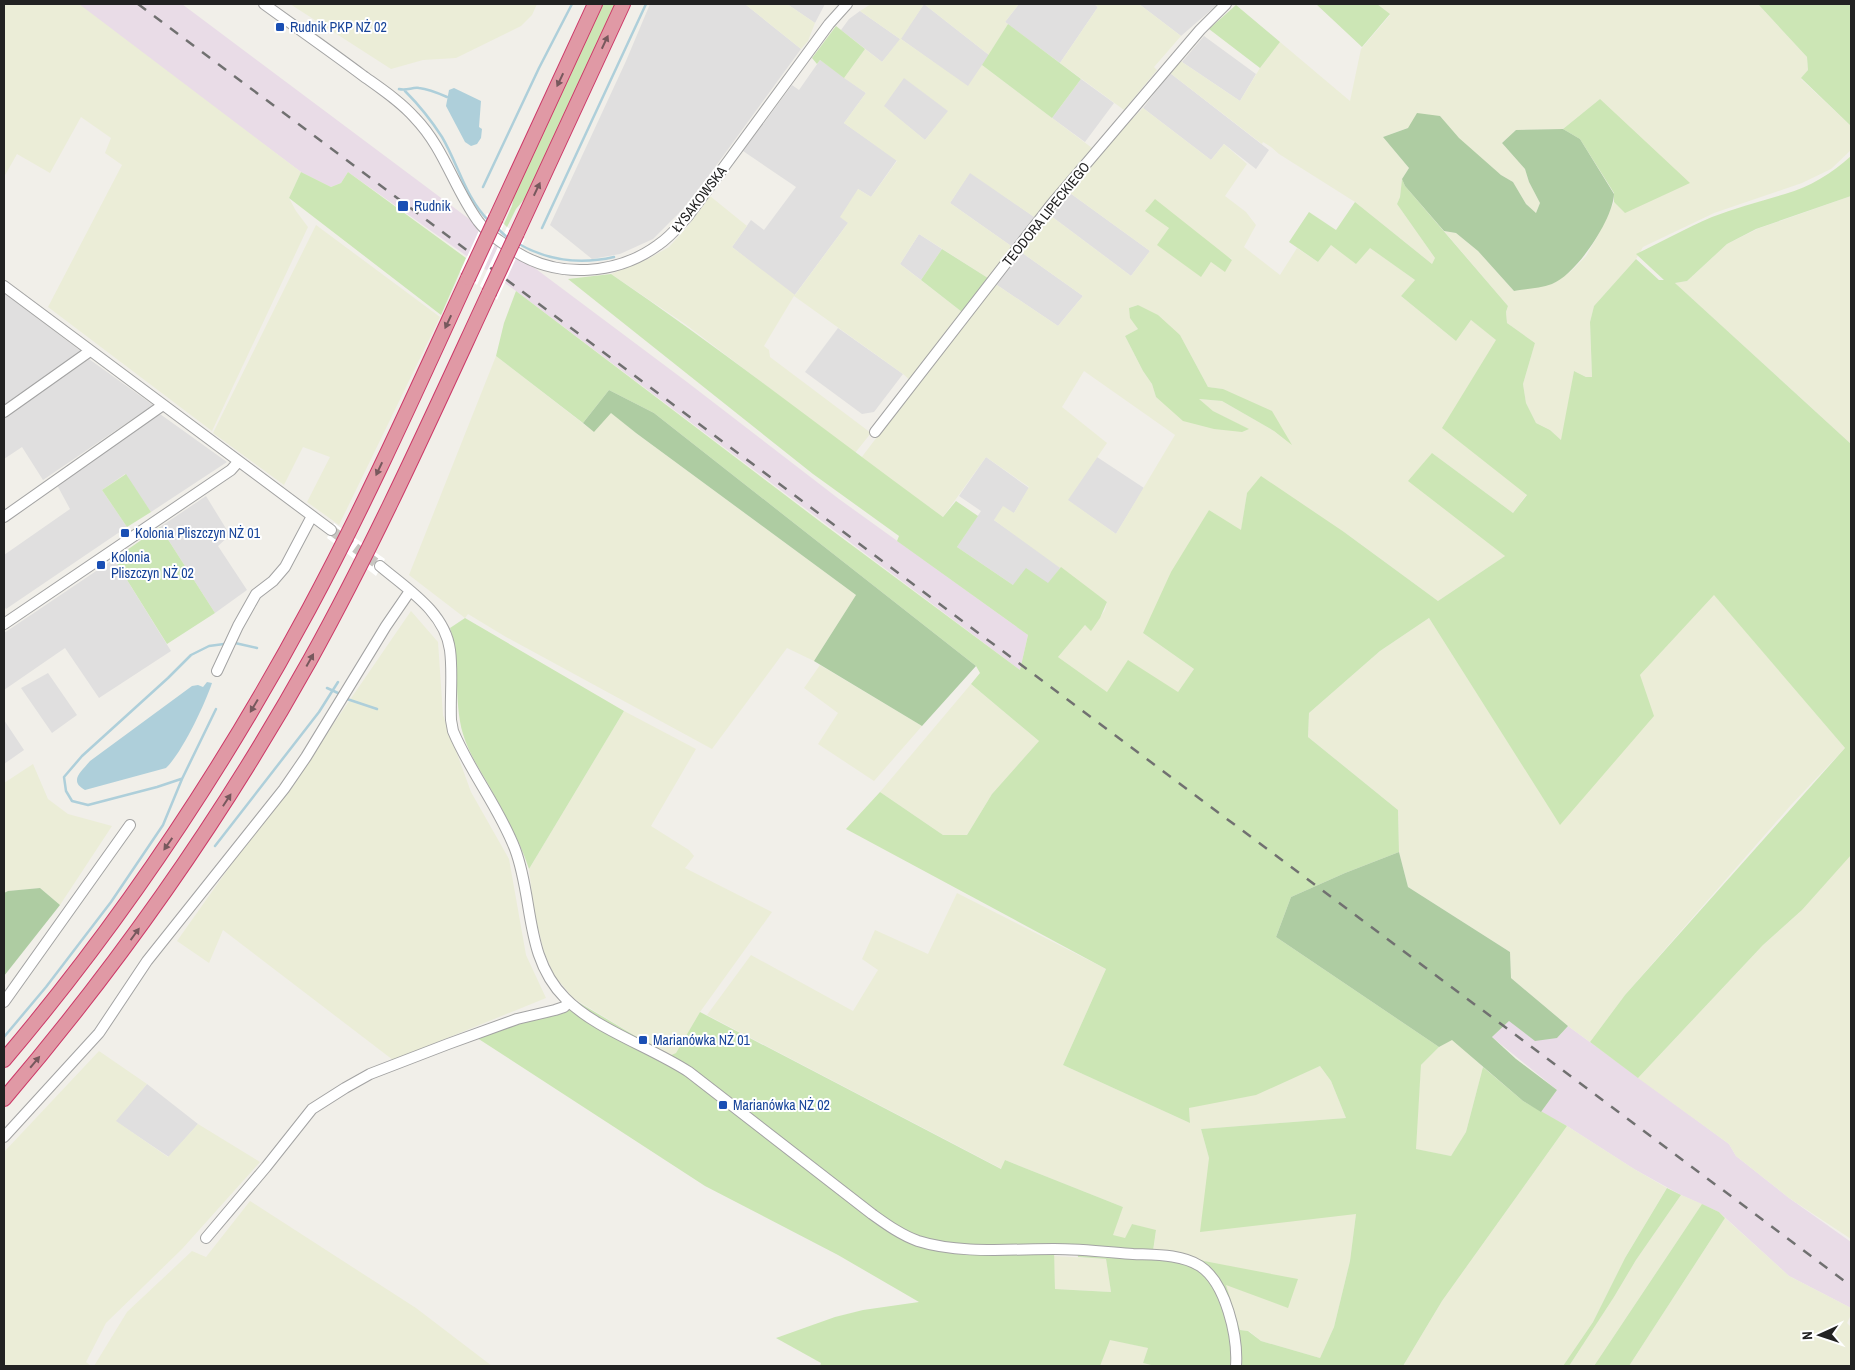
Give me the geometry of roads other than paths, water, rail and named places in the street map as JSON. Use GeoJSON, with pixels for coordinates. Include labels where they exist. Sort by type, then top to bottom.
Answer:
{"type":"FeatureCollection","features":[{"type":"Feature","properties":{"kind":"highway"},"geometry":{"type":"LineString","coordinates":[[4,1060],[59,992],[136,889],[208,783],[292,640],[336,558],[372,484],[595,4]]}},
{"type":"Feature","properties":{"kind":"highway"},"geometry":{"type":"LineString","coordinates":[[4,1099],[85,1000],[160,900],[231,794],[307,665],[354,577],[438,405],[623,4]]}},
{"type":"Feature","properties":{"kind":"street","name":"ŁYSAKOWSKA"},"geometry":{"type":"LineString","coordinates":[[264,4],[384,90],[408,110],[439,150],[470,208],[479,222],[493,237],[522,256],[543,265],[569,270],[601,269],[626,262],[664,241],[704,195],[829,24],[847,4]]}},
{"type":"Feature","properties":{"kind":"street","name":"TEODORA LIPECKIEGO"},"geometry":{"type":"LineString","coordinates":[[875,432],[1051,205],[1200,30],[1226,4]]}},
{"type":"Feature","properties":{"kind":"street"},"geometry":{"type":"LineString","coordinates":[[4,286],[331,530]]}},
{"type":"Feature","properties":{"kind":"street"},"geometry":{"type":"LineString","coordinates":[[4,412],[90,351]]}},
{"type":"Feature","properties":{"kind":"street"},"geometry":{"type":"LineString","coordinates":[[4,517],[163,404]]}},
{"type":"Feature","properties":{"kind":"street"},"geometry":{"type":"LineString","coordinates":[[4,624],[231,470],[238,462]]}},
{"type":"Feature","properties":{"kind":"street"},"geometry":{"type":"LineString","coordinates":[[217,671],[238,626],[256,594],[273,581],[285,567],[312,516]]}},
{"type":"Feature","properties":{"kind":"street"},"geometry":{"type":"LineString","coordinates":[[380,566],[410,591],[434,615],[447,639],[451,658],[451,720],[453,731],[515,848],[525,884],[536,949],[549,979],[569,1002],[592,1019],[688,1072],[872,1214],[902,1234],[916,1240],[950,1248],[1073,1249],[1170,1256],[1194,1263],[1211,1276],[1222,1296],[1232,1328],[1236,1366]]}},
{"type":"Feature","properties":{"kind":"street"},"geometry":{"type":"LineString","coordinates":[[4,1137],[99,1033],[148,961],[283,791],[410,591]]}},
{"type":"Feature","properties":{"kind":"street"},"geometry":{"type":"LineString","coordinates":[[4,1002],[130,825]]}},
{"type":"Feature","properties":{"kind":"street"},"geometry":{"type":"LineString","coordinates":[[206,1238],[312,1109],[370,1074],[517,1019],[564,1007],[569,1002]]}},
{"type":"Feature","properties":{"kind":"water"},"geometry":{"type":"Polygon","coordinates":[[[454,88],[481,101],[479,127],[482,129],[481,138],[477,144],[471,146],[465,142],[446,106],[449,90],[454,88]]]}},
{"type":"Feature","properties":{"kind":"water"},"geometry":{"type":"Polygon","coordinates":[[[207,682],[212,683],[199,715],[186,740],[166,768],[85,790],[80,787],[77,783],[78,776],[90,761],[192,686],[198,685],[203,687],[207,682]]]}},
{"type":"Feature","properties":{"kind":"waterway"},"geometry":{"type":"LineString","coordinates":[[483,187],[539,68],[572,4]]}},
{"type":"Feature","properties":{"kind":"waterway"},"geometry":{"type":"LineString","coordinates":[[542,228],[646,4]]}},
{"type":"Feature","properties":{"kind":"waterway"},"geometry":{"type":"LineString","coordinates":[[399,89],[423,89],[447,97]]}},
{"type":"Feature","properties":{"kind":"waterway"},"geometry":{"type":"LineString","coordinates":[[405,91],[425,113],[442,137],[468,192],[489,221]]}},
{"type":"Feature","properties":{"kind":"waterway"},"geometry":{"type":"LineString","coordinates":[[497,228],[510,240]]}},
{"type":"Feature","properties":{"kind":"waterway"},"geometry":{"type":"LineString","coordinates":[[517,243],[540,254],[564,260],[588,261],[614,257]]}},
{"type":"Feature","properties":{"kind":"waterway"},"geometry":{"type":"LineString","coordinates":[[235,643],[257,648]]}},
{"type":"Feature","properties":{"kind":"waterway"},"geometry":{"type":"LineString","coordinates":[[181,779],[88,805],[72,801],[66,791],[64,777],[82,756],[191,655],[209,646],[224,644]]}},
{"type":"Feature","properties":{"kind":"waterway"},"geometry":{"type":"LineString","coordinates":[[215,846],[319,712],[338,682]]}},
{"type":"Feature","properties":{"kind":"waterway"},"geometry":{"type":"LineString","coordinates":[[327,688],[338,693]]}},
{"type":"Feature","properties":{"kind":"waterway"},"geometry":{"type":"LineString","coordinates":[[347,699],[377,709]]}},
{"type":"Feature","properties":{"kind":"waterway"},"geometry":{"type":"LineString","coordinates":[[4,1037],[46,987],[111,902],[163,825],[182,779],[216,709]]}},
{"type":"Feature","properties":{"kind":"tunnel"},"geometry":{"type":"LineString","coordinates":[[331,530],[380,566]]}},
{"type":"Feature","properties":{"kind":"railway"},"geometry":{"type":"LineString","coordinates":[[138,4],[1851,1286]]}},
{"type":"Feature","properties":{"kind":"place","name":"Rudnik PKP NŻ 02"},"geometry":{"type":"Point","coordinates":[280,27]}},
{"type":"Feature","properties":{"kind":"place","name":"Rudnik"},"geometry":{"type":"Point","coordinates":[403,206]}},
{"type":"Feature","properties":{"kind":"place","name":"Kolonia Pliszczyn NŻ 01"},"geometry":{"type":"Point","coordinates":[125,533]}},
{"type":"Feature","properties":{"kind":"place","name":"Kolonia Pliszczyn NŻ 02"},"geometry":{"type":"Point","coordinates":[101,565]}},
{"type":"Feature","properties":{"kind":"place","name":"Marianówka NŻ 01"},"geometry":{"type":"Point","coordinates":[643,1040]}},
{"type":"Feature","properties":{"kind":"place","name":"Marianówka NŻ 02"},"geometry":{"type":"Point","coordinates":[723,1105]}}]}
